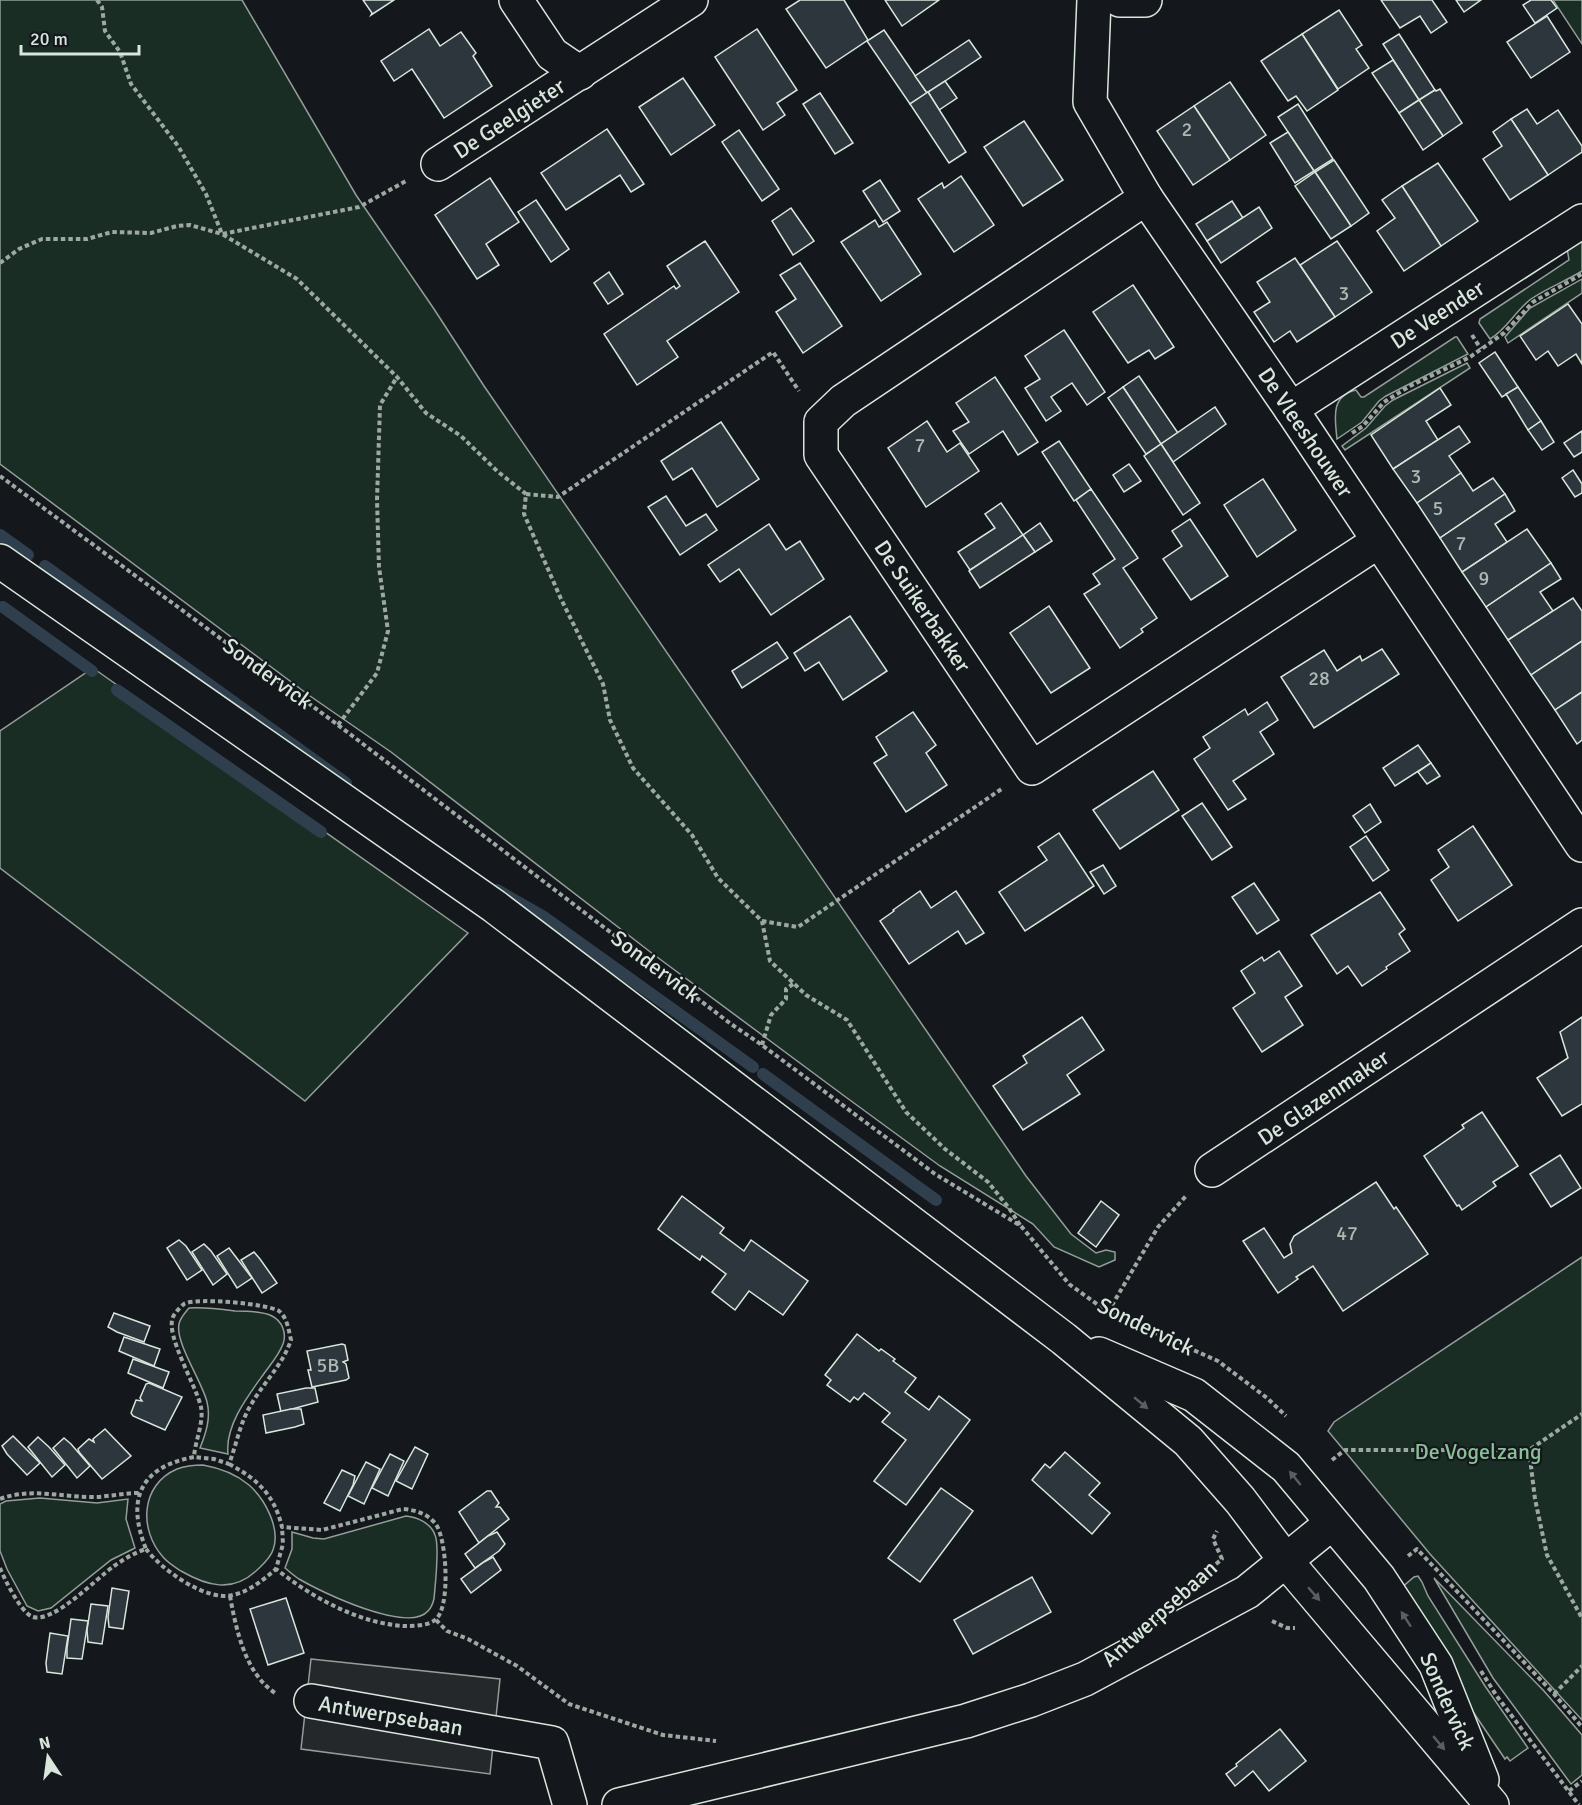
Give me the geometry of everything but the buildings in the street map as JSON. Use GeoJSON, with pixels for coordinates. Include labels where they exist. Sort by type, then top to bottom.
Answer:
{"type":"FeatureCollection","features":[{"type":"Feature","properties":{"kind":"street","name":"De Geelgieter"},"geometry":{"type":"LineString","coordinates":[[516,0],[552,54],[580,73]]}},
{"type":"Feature","properties":{"kind":"street","name":"De Geelgieter"},"geometry":{"type":"LineString","coordinates":[[438,164],[691,0]]}},
{"type":"Feature","properties":{"kind":"street","name":"De Vleeshouwer"},"geometry":{"type":"LineString","coordinates":[[1094,0],[1090,102],[1146,198],[1321,453],[1582,845]]}},
{"type":"Feature","properties":{"kind":"street"},"geometry":{"type":"LineString","coordinates":[[1120,0],[1145,0]]}},
{"type":"Feature","properties":{"kind":"street"},"geometry":{"type":"LineString","coordinates":[[820,422],[843,401],[1146,198]]}},
{"type":"Feature","properties":{"kind":"street","name":"De Veender"},"geometry":{"type":"LineString","coordinates":[[1291,409],[1582,221]]}},
{"type":"Feature","properties":{"kind":"street","name":"De Suikerbakker"},"geometry":{"type":"LineString","coordinates":[[820,422],[820,455],[1032,768]]}},
{"type":"Feature","properties":{"kind":"street"},"geometry":{"type":"LineString","coordinates":[[1032,768],[1379,541]]}},
{"type":"Feature","properties":{"kind":"street","name":"Sondervick"},"geometry":{"type":"LineString","coordinates":[[0,561],[494,906],[1064,1339],[1188,1442],[1240,1500],[1286,1561],[1492,1805]]}},
{"type":"Feature","properties":{"kind":"street","name":"De Glazenmaker"},"geometry":{"type":"LineString","coordinates":[[1212,1170],[1582,925]]}},
{"type":"Feature","properties":{"kind":"street","name":"Sondervick"},"geometry":{"type":"LineString","coordinates":[[1064,1339],[1194,1395],[1286,1467],[1379,1578],[1436,1665],[1492,1805]]}},
{"type":"Feature","properties":{"kind":"street","name":"Antwerpsebaan"},"geometry":{"type":"LineString","coordinates":[[619,1805],[966,1721],[1085,1680],[1247,1592],[1332,1523]]}},
{"type":"Feature","properties":{"kind":"street","name":"Antwerpsebaan"},"geometry":{"type":"LineString","coordinates":[[311,1701],[552,1743],[570,1805]]}},
{"type":"Feature","properties":{"kind":"path"},"geometry":{"type":"LineString","coordinates":[[97,0],[102,7],[105,31],[120,52],[130,84],[178,146],[206,194],[222,234]]}},
{"type":"Feature","properties":{"kind":"path"},"geometry":{"type":"LineString","coordinates":[[222,234],[359,207],[438,164]]}},
{"type":"Feature","properties":{"kind":"path"},"geometry":{"type":"LineString","coordinates":[[0,263],[20,249],[42,239],[87,239],[112,232],[151,233],[190,225],[222,234],[297,279],[397,377],[426,413],[461,436],[497,471],[526,494],[558,497],[773,352],[820,422]]}},
{"type":"Feature","properties":{"kind":"path"},"geometry":{"type":"LineString","coordinates":[[1321,453],[1363,426],[1384,402],[1410,386],[1470,357],[1504,333],[1533,302],[1582,274]]}},
{"type":"Feature","properties":{"kind":"path"},"geometry":{"type":"LineString","coordinates":[[338,725],[377,673],[388,631],[379,567],[377,500],[380,405],[397,377]]}},
{"type":"Feature","properties":{"kind":"path","name":"Sondervick"},"geometry":{"type":"LineString","coordinates":[[0,476],[338,725],[731,1024],[762,1044],[935,1174],[1021,1226],[1069,1284],[1108,1312],[1218,1361],[1268,1398],[1290,1421]]}},
{"type":"Feature","properties":{"kind":"path"},"geometry":{"type":"LineString","coordinates":[[526,494],[524,514],[561,599],[603,684],[610,720],[633,768],[692,835],[718,878],[762,921],[770,961],[806,995],[847,1020],[906,1112],[945,1149],[988,1182],[1021,1226]]}},
{"type":"Feature","properties":{"kind":"path"},"geometry":{"type":"LineString","coordinates":[[762,921],[798,927],[1032,768]]}},
{"type":"Feature","properties":{"kind":"path"},"geometry":{"type":"LineString","coordinates":[[762,1044],[771,1015],[786,999],[786,989],[793,984]]}},
{"type":"Feature","properties":{"kind":"path"},"geometry":{"type":"LineString","coordinates":[[1108,1312],[1158,1227],[1179,1202],[1212,1170]]}},
{"type":"Feature","properties":{"kind":"path"},"geometry":{"type":"LineString","coordinates":[[194,1457],[195,1442],[202,1415],[201,1406],[187,1367],[175,1343],[171,1329],[173,1317],[184,1304],[196,1301],[266,1306],[280,1311],[286,1320],[291,1340],[281,1362],[247,1412],[229,1464]]}},
{"type":"Feature","properties":{"kind":"path"},"geometry":{"type":"LineString","coordinates":[[1332,1460],[1345,1450],[1529,1450],[1582,1414]]}},
{"type":"Feature","properties":{"kind":"path"},"geometry":{"type":"LineString","coordinates":[[1529,1450],[1535,1499],[1547,1555],[1582,1618]]}},
{"type":"Feature","properties":{"kind":"path"},"geometry":{"type":"LineString","coordinates":[[203,1456],[229,1464],[248,1474],[267,1492],[279,1517],[283,1544],[276,1569],[247,1590],[230,1596],[215,1595],[181,1579],[159,1564],[146,1549],[141,1536],[138,1509],[139,1493],[147,1480],[159,1469],[176,1460],[203,1456]]}},
{"type":"Feature","properties":{"kind":"path"},"geometry":{"type":"LineString","coordinates":[[0,1499],[13,1494],[25,1493],[97,1497],[139,1493]]}},
{"type":"Feature","properties":{"kind":"path","name":"Antwerpsebaan"},"geometry":{"type":"LineString","coordinates":[[1214,1566],[1222,1559],[1213,1539],[1221,1521],[1240,1500]]}},
{"type":"Feature","properties":{"kind":"path"},"geometry":{"type":"LineString","coordinates":[[276,1569],[319,1598],[375,1622],[417,1626],[436,1620],[444,1604],[442,1537],[437,1525],[428,1516],[416,1510],[403,1509],[322,1530],[282,1527]]}},
{"type":"Feature","properties":{"kind":"path"},"geometry":{"type":"LineString","coordinates":[[0,1568],[25,1611],[33,1617],[47,1617],[75,1599],[112,1567],[136,1552],[146,1549]]}},
{"type":"Feature","properties":{"kind":"path"},"geometry":{"type":"LineString","coordinates":[[1413,1564],[1407,1556],[1417,1549],[1554,1694],[1582,1727]]}},
{"type":"Feature","properties":{"kind":"path","name":"Antwerpsebaan"},"geometry":{"type":"LineString","coordinates":[[230,1596],[234,1616],[250,1664],[259,1678],[279,1696],[292,1700],[311,1701]]}},
{"type":"Feature","properties":{"kind":"path"},"geometry":{"type":"LineString","coordinates":[[436,1620],[447,1631],[517,1666],[569,1704],[663,1734],[718,1742]]}},
{"type":"Feature","properties":{"kind":"path"},"geometry":{"type":"LineString","coordinates":[[1554,1694],[1582,1666]]}},
{"type":"Feature","properties":{"kind":"path","name":"Sondervick"},"geometry":{"type":"LineString","coordinates":[[1479,1668],[1496,1695],[1579,1805]]}},
{"type":"Feature","properties":{"kind":"path"},"geometry":{"type":"LineString","coordinates":[[1569,1791],[1582,1781]]}},
{"type":"Feature","properties":{"kind":"green space"},"geometry":{"type":"Polygon","coordinates":[[[0,0],[242,0],[356,195],[484,386],[1026,1176],[1071,1234],[1096,1253],[1106,1250],[1115,1252],[1115,1260],[1099,1267],[1054,1247],[1033,1224],[940,1166],[653,954],[391,752],[310,696],[0,464],[0,0]]]}},
{"type":"Feature","properties":{"kind":"green space"},"geometry":{"type":"Polygon","coordinates":[[[1553,0],[1582,0],[1582,44],[1553,0]]]}},
{"type":"Feature","properties":{"kind":"green space"},"geometry":{"type":"Polygon","coordinates":[[[1582,241],[1582,271],[1531,299],[1490,339],[1479,323],[1480,319],[1569,260],[1567,248],[1582,241]]]}},
{"type":"Feature","properties":{"kind":"green space"},"geometry":{"type":"Polygon","coordinates":[[[1582,279],[1582,293],[1508,343],[1505,337],[1530,308],[1582,279]]]}},
{"type":"Feature","properties":{"kind":"green space"},"geometry":{"type":"Polygon","coordinates":[[[1455,337],[1468,354],[1386,396],[1362,422],[1337,439],[1335,416],[1342,397],[1356,390],[1361,397],[1364,397],[1455,337]]]}},
{"type":"Feature","properties":{"kind":"green space"},"geometry":{"type":"Polygon","coordinates":[[[1467,363],[1470,368],[1345,450],[1342,446],[1366,428],[1393,400],[1467,363]]]}},
{"type":"Feature","properties":{"kind":"green space"},"geometry":{"type":"Polygon","coordinates":[[[93,668],[468,933],[305,1101],[0,868],[0,731],[93,668]]]}},
{"type":"Feature","properties":{"kind":"green space","name":"De Vogelzang"},"geometry":{"type":"Polygon","coordinates":[[[1582,1257],[1582,1720],[1430,1554],[1328,1431],[1334,1422],[1582,1257]]]}},
{"type":"Feature","properties":{"kind":"green space"},"geometry":{"type":"Polygon","coordinates":[[[189,1308],[264,1313],[276,1318],[284,1332],[283,1344],[279,1352],[238,1412],[230,1433],[228,1454],[200,1448],[207,1425],[207,1402],[179,1332],[180,1320],[189,1308]]]}},
{"type":"Feature","properties":{"kind":"green space"},"geometry":{"type":"Polygon","coordinates":[[[203,1465],[228,1472],[249,1485],[266,1506],[275,1533],[273,1550],[266,1562],[247,1578],[229,1585],[200,1580],[169,1563],[155,1546],[147,1522],[150,1497],[165,1476],[177,1469],[203,1465]]]}},
{"type":"Feature","properties":{"kind":"green space"},"geometry":{"type":"Polygon","coordinates":[[[40,1498],[97,1503],[128,1499],[126,1519],[135,1548],[111,1560],[51,1608],[38,1611],[27,1606],[0,1551],[0,1504],[6,1501],[40,1498]]]}},
{"type":"Feature","properties":{"kind":"green space"},"geometry":{"type":"Polygon","coordinates":[[[406,1516],[419,1519],[427,1524],[433,1531],[437,1548],[434,1599],[428,1611],[418,1617],[402,1618],[344,1601],[297,1578],[285,1568],[292,1549],[292,1532],[324,1539],[406,1516]]]}},
{"type":"Feature","properties":{"kind":"green space"},"geometry":{"type":"Polygon","coordinates":[[[1418,1576],[1428,1596],[1485,1686],[1528,1748],[1510,1761],[1507,1757],[1505,1759],[1465,1700],[1400,1589],[1418,1576]]]}},
{"type":"Feature","properties":{"kind":"green space"},"geometry":{"type":"Polygon","coordinates":[[[1434,1578],[1544,1691],[1582,1735],[1582,1775],[1571,1784],[1493,1678],[1434,1578]]]}},
{"type":"Feature","properties":{"kind":"shaded area"},"geometry":{"type":"Polygon","coordinates":[[[311,1659],[500,1679],[490,1774],[301,1749],[311,1659]]]}},
{"type":"Feature","properties":{"kind":"waterway"},"geometry":{"type":"LineString","coordinates":[[0,535],[28,555]]}},
{"type":"Feature","properties":{"kind":"waterway"},"geometry":{"type":"LineString","coordinates":[[45,566],[346,783]]}},
{"type":"Feature","properties":{"kind":"waterway"},"geometry":{"type":"LineString","coordinates":[[3,607],[92,671]]}},
{"type":"Feature","properties":{"kind":"waterway"},"geometry":{"type":"LineString","coordinates":[[117,690],[321,832]]}},
{"type":"Feature","properties":{"kind":"waterway"},"geometry":{"type":"LineString","coordinates":[[497,890],[544,917],[753,1067]]}},
{"type":"Feature","properties":{"kind":"waterway"},"geometry":{"type":"LineString","coordinates":[[763,1074],[936,1200]]}}]}
